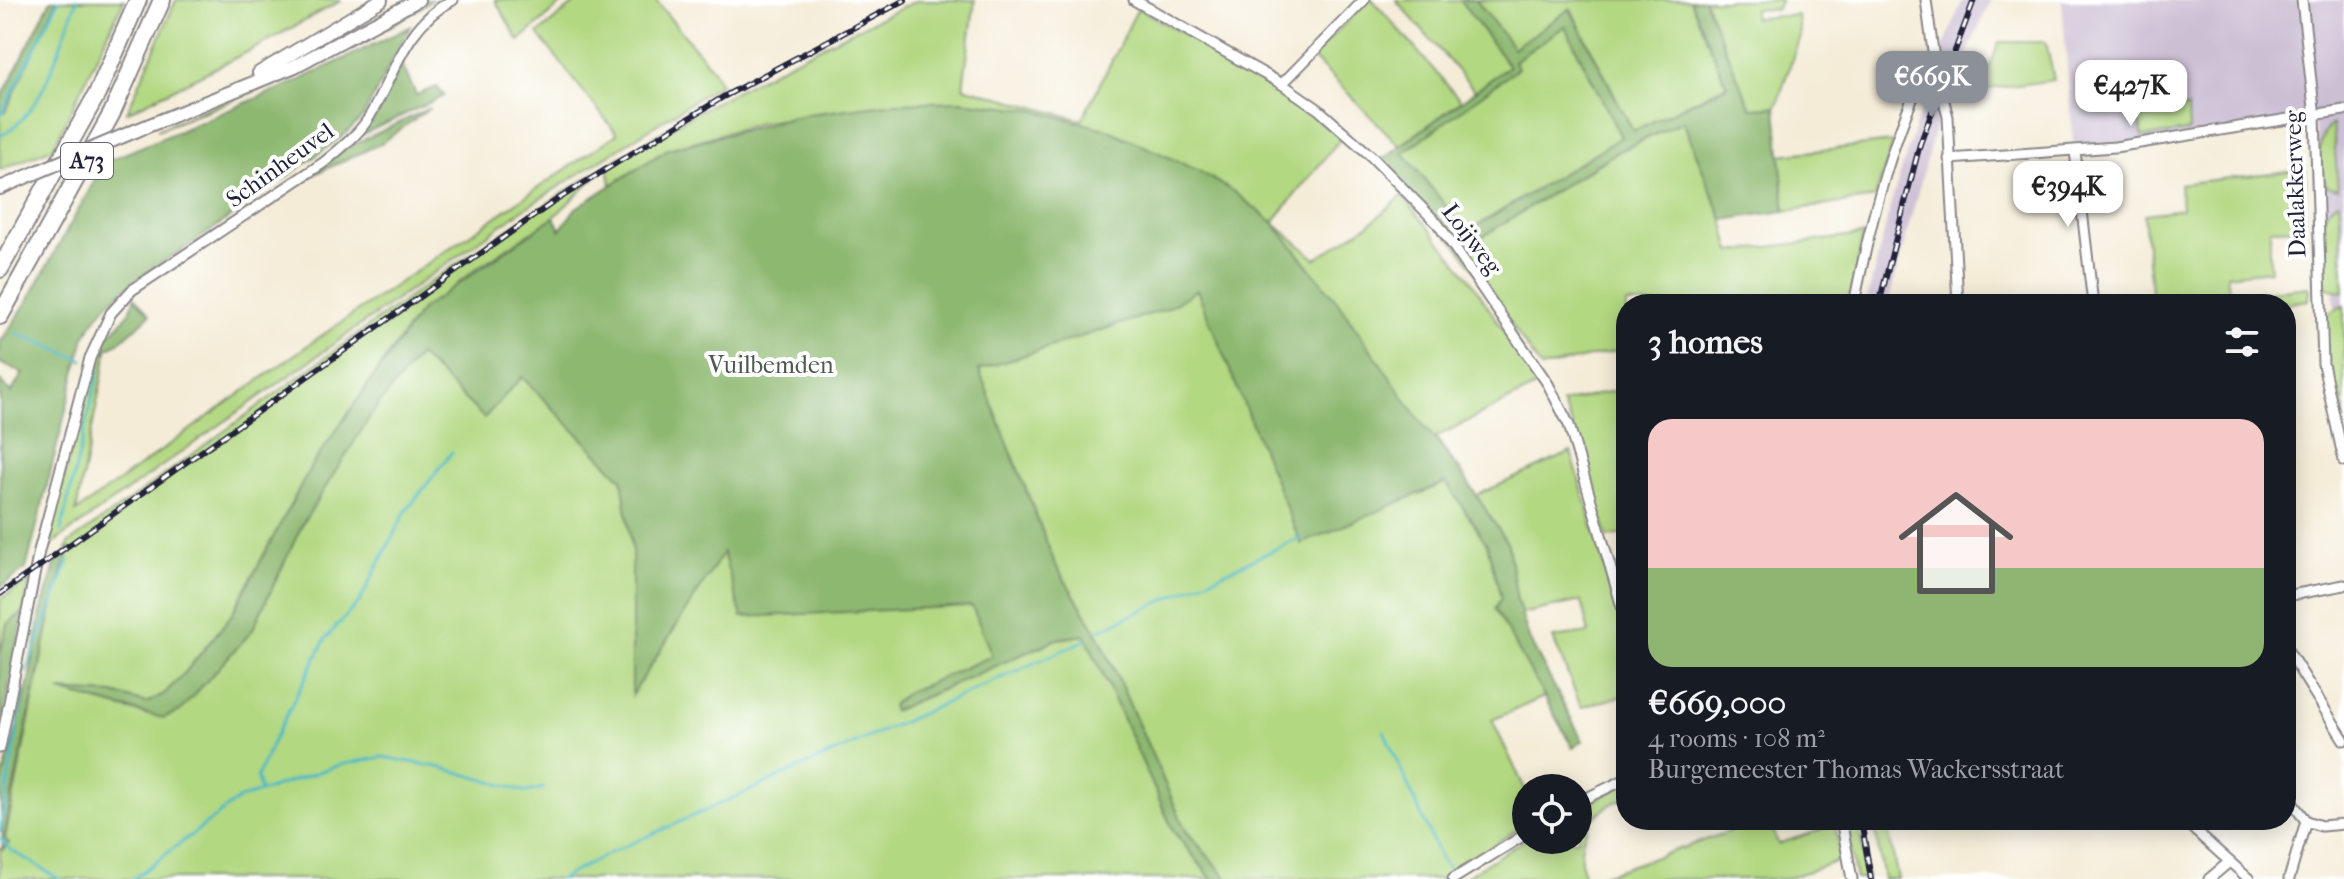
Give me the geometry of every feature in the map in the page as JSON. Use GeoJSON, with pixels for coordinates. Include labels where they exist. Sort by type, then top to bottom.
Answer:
{"type":"FeatureCollection","features":[{"type":"Feature","properties":{"kind":"highway","name":"A73"},"geometry":{"type":"LineString","coordinates":[[0,269],[97,94],[138,0]]}},
{"type":"Feature","properties":{"kind":"highway","name":"A73"},"geometry":{"type":"LineString","coordinates":[[0,316],[112,113],[162,0]]}},
{"type":"Feature","properties":{"kind":"main road"},"geometry":{"type":"LineString","coordinates":[[206,100],[286,58],[381,0]]}},
{"type":"Feature","properties":{"kind":"main road"},"geometry":{"type":"LineString","coordinates":[[0,188],[206,100],[295,66],[418,0]]}},
{"type":"Feature","properties":{"kind":"street","name":"Schinheuvel"},"geometry":{"type":"LineString","coordinates":[[0,748],[39,551],[99,334],[111,313],[132,290],[323,163],[349,140],[366,122],[410,37],[423,20],[453,0]]}},
{"type":"Feature","properties":{"kind":"street","name":"Loijweg"},"geometry":{"type":"LineString","coordinates":[[1134,0],[1282,84],[1371,156],[1438,224],[1548,384],[1569,425],[1616,587]]}},
{"type":"Feature","properties":{"kind":"street"},"geometry":{"type":"LineString","coordinates":[[1282,84],[1364,0]]}},
{"type":"Feature","properties":{"kind":"street"},"geometry":{"type":"LineString","coordinates":[[1926,0],[1933,54],[1948,117],[1957,294]]}},
{"type":"Feature","properties":{"kind":"street","name":"Daalakkerweg"},"geometry":{"type":"LineString","coordinates":[[2302,0],[2315,117],[2323,364],[2344,461]]}},
{"type":"Feature","properties":{"kind":"street"},"geometry":{"type":"LineString","coordinates":[[1856,294],[1867,240],[1892,154],[1908,106],[1933,54]]}},
{"type":"Feature","properties":{"kind":"street"},"geometry":{"type":"LineString","coordinates":[[1949,159],[2075,151],[2315,117],[2344,110]]}},
{"type":"Feature","properties":{"kind":"street"},"geometry":{"type":"LineString","coordinates":[[2075,151],[2092,294]]}},
{"type":"Feature","properties":{"kind":"street"},"geometry":{"type":"LineString","coordinates":[[2296,594],[2344,585]]}},
{"type":"Feature","properties":{"kind":"street"},"geometry":{"type":"LineString","coordinates":[[2296,664],[2344,740]]}},
{"type":"Feature","properties":{"kind":"street"},"geometry":{"type":"LineString","coordinates":[[1592,795],[1616,784]]}},
{"type":"Feature","properties":{"kind":"street"},"geometry":{"type":"LineString","coordinates":[[2296,808],[2306,821],[2321,826],[2344,824]]}},
{"type":"Feature","properties":{"kind":"street"},"geometry":{"type":"LineString","coordinates":[[2289,879],[2306,821]]}},
{"type":"Feature","properties":{"kind":"street"},"geometry":{"type":"LineString","coordinates":[[1843,830],[1852,879]]}},
{"type":"Feature","properties":{"kind":"street"},"geometry":{"type":"LineString","coordinates":[[2193,830],[2249,879]]}},
{"type":"Feature","properties":{"kind":"street"},"geometry":{"type":"LineString","coordinates":[[1453,879],[1512,843]]}},
{"type":"Feature","properties":{"kind":"street"},"geometry":{"type":"LineString","coordinates":[[2209,879],[2228,863]]}},
{"type":"Feature","properties":{"kind":"shaded area"},"geometry":{"type":"Polygon","coordinates":[[[1963,0],[1991,0],[1938,117],[1891,294],[1868,294],[1892,200],[1929,82],[1963,0]]]}},
{"type":"Feature","properties":{"kind":"shaded area"},"geometry":{"type":"Polygon","coordinates":[[[2062,0],[2344,0],[2344,383],[2314,122],[2074,156],[2062,0]]]}},
{"type":"Feature","properties":{"kind":"green space"},"geometry":{"type":"Polygon","coordinates":[[[51,0],[57,0],[6,111],[0,113],[0,101],[51,0]]]}},
{"type":"Feature","properties":{"kind":"green space"},"geometry":{"type":"Polygon","coordinates":[[[57,0],[124,0],[53,148],[0,170],[0,113],[6,110],[57,0]]]}},
{"type":"Feature","properties":{"kind":"green space"},"geometry":{"type":"Polygon","coordinates":[[[176,0],[342,0],[127,112],[176,0]]]}},
{"type":"Feature","properties":{"kind":"green space"},"geometry":{"type":"Polygon","coordinates":[[[425,0],[432,0],[333,57],[157,130],[337,51],[425,0]]]}},
{"type":"Feature","properties":{"kind":"green space"},"geometry":{"type":"Polygon","coordinates":[[[495,0],[566,0],[519,41],[495,0]]]}},
{"type":"Feature","properties":{"kind":"green space"},"geometry":{"type":"Polygon","coordinates":[[[579,0],[655,0],[714,71],[720,84],[524,209],[45,549],[96,355],[107,351],[76,512],[308,345],[617,134],[538,34],[579,0]]]}},
{"type":"Feature","properties":{"kind":"green space"},"geometry":{"type":"Polygon","coordinates":[[[918,0],[975,0],[963,87],[1082,120],[1138,8],[1264,81],[1341,138],[1273,222],[1316,259],[1372,222],[1402,196],[1466,273],[1539,385],[1436,437],[1458,470],[1197,282],[1166,309],[1197,290],[1243,397],[1420,494],[1446,482],[1487,544],[1523,657],[1544,697],[1492,720],[1518,774],[1512,774],[1512,833],[1444,879],[1228,879],[1186,831],[1099,636],[1055,564],[1012,453],[992,656],[906,693],[893,711],[1057,639],[1085,635],[1174,832],[1212,879],[0,879],[0,848],[3,849],[53,602],[69,543],[403,301],[539,208],[609,164],[685,119],[800,57],[918,0]],[[830,111],[759,123],[668,149],[611,185],[608,165],[554,217],[474,270],[411,323],[312,465],[231,616],[164,694],[147,703],[113,694],[63,692],[148,715],[235,621],[415,344],[830,111]]]}},
{"type":"Feature","properties":{"kind":"green space"},"geometry":{"type":"Polygon","coordinates":[[[1368,0],[1373,0],[1461,101],[1400,146],[1312,57],[1368,0]]]}},
{"type":"Feature","properties":{"kind":"green space"},"geometry":{"type":"Polygon","coordinates":[[[1396,0],[1460,0],[1509,66],[1475,91],[1396,0]]]}},
{"type":"Feature","properties":{"kind":"green space"},"geometry":{"type":"Polygon","coordinates":[[[1460,0],[1476,0],[1513,48],[1570,9],[1633,131],[1727,86],[1690,0],[1704,0],[1751,108],[1776,107],[1785,211],[1723,220],[1683,121],[1615,153],[1461,250],[1379,162],[1509,66],[1460,0]],[[1565,26],[1514,61],[1518,68],[1403,153],[1467,232],[1621,137],[1565,26]]]}},
{"type":"Feature","properties":{"kind":"green space"},"geometry":{"type":"Polygon","coordinates":[[[1476,0],[1690,0],[1727,85],[1633,131],[1571,9],[1513,48],[1476,0]]]}},
{"type":"Feature","properties":{"kind":"green space"},"geometry":{"type":"Polygon","coordinates":[[[1704,0],[1781,0],[1776,10],[1754,9],[1754,18],[1798,15],[1800,36],[1776,107],[1751,108],[1704,0]]]}},
{"type":"Feature","properties":{"kind":"green space"},"geometry":{"type":"Polygon","coordinates":[[[1565,26],[1621,137],[1467,232],[1403,153],[1517,68],[1513,62],[1565,26]]]}},
{"type":"Feature","properties":{"kind":"green space"},"geometry":{"type":"Polygon","coordinates":[[[410,27],[363,117],[342,137],[121,291],[95,320],[84,338],[26,569],[0,587],[0,381],[11,393],[23,373],[0,363],[0,343],[29,299],[105,162],[298,81],[410,27]]]}},
{"type":"Feature","properties":{"kind":"green space"},"geometry":{"type":"Polygon","coordinates":[[[1999,42],[2046,42],[2054,80],[1981,90],[1999,42]]]}},
{"type":"Feature","properties":{"kind":"green space"},"geometry":{"type":"Polygon","coordinates":[[[402,65],[416,95],[437,87],[444,96],[361,135],[374,118],[402,65]]]}},
{"type":"Feature","properties":{"kind":"green space"},"geometry":{"type":"Polygon","coordinates":[[[2145,95],[2149,114],[2188,108],[2189,131],[2142,137],[2136,96],[2145,95]]]}},
{"type":"Feature","properties":{"kind":"green space","name":"Vuilbemden"},"geometry":{"type":"Polygon","coordinates":[[[961,101],[1029,109],[1109,130],[1199,171],[1234,192],[1273,222],[1337,301],[1424,426],[1460,470],[1508,544],[1517,601],[1530,641],[1583,741],[1573,748],[1495,609],[1501,598],[1487,544],[1446,482],[1301,544],[1197,290],[1166,309],[979,370],[1055,564],[1099,636],[1186,831],[1228,879],[1212,879],[1174,832],[1085,635],[1057,639],[893,711],[892,705],[906,693],[992,656],[972,606],[742,617],[723,553],[632,695],[632,549],[622,479],[522,377],[484,418],[419,355],[375,409],[303,523],[252,631],[179,712],[163,718],[59,691],[113,694],[147,703],[164,694],[231,616],[312,465],[422,309],[554,217],[560,230],[576,208],[668,149],[808,114],[894,103],[961,101]]]}},
{"type":"Feature","properties":{"kind":"green space"},"geometry":{"type":"Polygon","coordinates":[[[430,108],[380,144],[306,178],[346,148],[430,108]]]}},
{"type":"Feature","properties":{"kind":"green space"},"geometry":{"type":"Polygon","coordinates":[[[1683,121],[1723,220],[1731,252],[1863,235],[1852,292],[1616,294],[1616,351],[1541,368],[1461,250],[1616,153],[1683,121]]]}},
{"type":"Feature","properties":{"kind":"green space"},"geometry":{"type":"Polygon","coordinates":[[[2333,124],[2338,189],[2327,186],[2320,162],[2323,136],[2333,124]]]}},
{"type":"Feature","properties":{"kind":"green space"},"geometry":{"type":"Polygon","coordinates":[[[1893,142],[1875,198],[1785,211],[1780,155],[1893,142]]]}},
{"type":"Feature","properties":{"kind":"green space"},"geometry":{"type":"Polygon","coordinates":[[[2306,169],[2305,228],[2270,229],[2270,270],[2227,275],[2230,294],[2151,294],[2144,214],[2182,209],[2180,184],[2306,169]]]}},
{"type":"Feature","properties":{"kind":"green space"},"geometry":{"type":"Polygon","coordinates":[[[2339,201],[2344,292],[2326,288],[2323,281],[2320,236],[2325,215],[2339,201]]]}},
{"type":"Feature","properties":{"kind":"green space"},"geometry":{"type":"Polygon","coordinates":[[[2309,287],[2308,300],[2296,302],[2296,294],[2248,294],[2309,287]]]}},
{"type":"Feature","properties":{"kind":"green space"},"geometry":{"type":"Polygon","coordinates":[[[134,297],[150,315],[118,343],[96,355],[105,339],[128,314],[134,297]]]}},
{"type":"Feature","properties":{"kind":"green space"},"geometry":{"type":"Polygon","coordinates":[[[2344,306],[2344,420],[2330,387],[2322,330],[2328,315],[2344,306]]]}},
{"type":"Feature","properties":{"kind":"green space"},"geometry":{"type":"Polygon","coordinates":[[[1616,390],[1616,536],[1607,537],[1578,438],[1562,403],[1616,390]]]}},
{"type":"Feature","properties":{"kind":"green space"},"geometry":{"type":"Polygon","coordinates":[[[1571,452],[1616,604],[1616,698],[1581,707],[1553,638],[1589,633],[1581,601],[1521,614],[1497,540],[1475,496],[1571,452]]]}},
{"type":"Feature","properties":{"kind":"green space"},"geometry":{"type":"Polygon","coordinates":[[[69,550],[53,602],[7,819],[5,839],[9,843],[3,849],[0,788],[29,681],[41,612],[56,562],[69,550]]]}},
{"type":"Feature","properties":{"kind":"green space"},"geometry":{"type":"Polygon","coordinates":[[[30,581],[24,612],[7,624],[0,655],[0,599],[30,581]]]}},
{"type":"Feature","properties":{"kind":"green space"},"geometry":{"type":"Polygon","coordinates":[[[24,612],[0,731],[0,655],[7,624],[24,612]]]}},
{"type":"Feature","properties":{"kind":"green space"},"geometry":{"type":"Polygon","coordinates":[[[1616,789],[1616,802],[1593,819],[1592,801],[1616,789]]]}},
{"type":"Feature","properties":{"kind":"green space"},"geometry":{"type":"Polygon","coordinates":[[[1734,830],[1773,830],[1778,844],[1820,830],[1836,830],[1841,860],[1786,879],[1592,879],[1734,830]]]}},
{"type":"Feature","properties":{"kind":"green space"},"geometry":{"type":"Polygon","coordinates":[[[1846,830],[1860,830],[1867,879],[1856,879],[1846,830]]]}},
{"type":"Feature","properties":{"kind":"green space"},"geometry":{"type":"Polygon","coordinates":[[[1875,830],[1888,830],[1898,879],[1884,879],[1875,830]]]}},
{"type":"Feature","properties":{"kind":"green space"},"geometry":{"type":"Polygon","coordinates":[[[1512,848],[1512,854],[1581,854],[1584,879],[1465,877],[1512,848]]]}},
{"type":"Feature","properties":{"kind":"waterway"},"geometry":{"type":"LineString","coordinates":[[0,117],[59,0]]}},
{"type":"Feature","properties":{"kind":"waterway"},"geometry":{"type":"LineString","coordinates":[[0,136],[16,125],[40,94],[77,0]]}},
{"type":"Feature","properties":{"kind":"waterway"},"geometry":{"type":"LineString","coordinates":[[16,333],[83,360]]}},
{"type":"Feature","properties":{"kind":"waterway"},"geometry":{"type":"LineString","coordinates":[[61,531],[100,364]]}},
{"type":"Feature","properties":{"kind":"waterway"},"geometry":{"type":"LineString","coordinates":[[260,791],[257,777],[326,638],[360,601],[404,514],[452,452]]}},
{"type":"Feature","properties":{"kind":"waterway"},"geometry":{"type":"LineString","coordinates":[[1099,630],[1302,537]]}},
{"type":"Feature","properties":{"kind":"waterway"},"geometry":{"type":"LineString","coordinates":[[26,671],[69,560]]}},
{"type":"Feature","properties":{"kind":"waterway"},"geometry":{"type":"LineString","coordinates":[[560,879],[610,853],[1086,640]]}},
{"type":"Feature","properties":{"kind":"waterway"},"geometry":{"type":"LineString","coordinates":[[0,831],[23,692]]}},
{"type":"Feature","properties":{"kind":"waterway"},"geometry":{"type":"LineString","coordinates":[[1384,731],[1441,860],[1455,874]]}},
{"type":"Feature","properties":{"kind":"waterway"},"geometry":{"type":"LineString","coordinates":[[133,879],[239,799],[339,765],[383,757],[443,768],[527,792],[544,788]]}},
{"type":"Feature","properties":{"kind":"waterway"},"geometry":{"type":"LineString","coordinates":[[0,838],[11,850],[59,879]]}},
{"type":"Feature","properties":{"kind":"railway"},"geometry":{"type":"LineString","coordinates":[[0,594],[555,201],[723,97],[905,0]]}},
{"type":"Feature","properties":{"kind":"railway"},"geometry":{"type":"LineString","coordinates":[[1882,294],[1920,144],[1974,0]]}},
{"type":"Feature","properties":{"kind":"railway"},"geometry":{"type":"LineString","coordinates":[[1863,830],[1871,879]]}}]}
